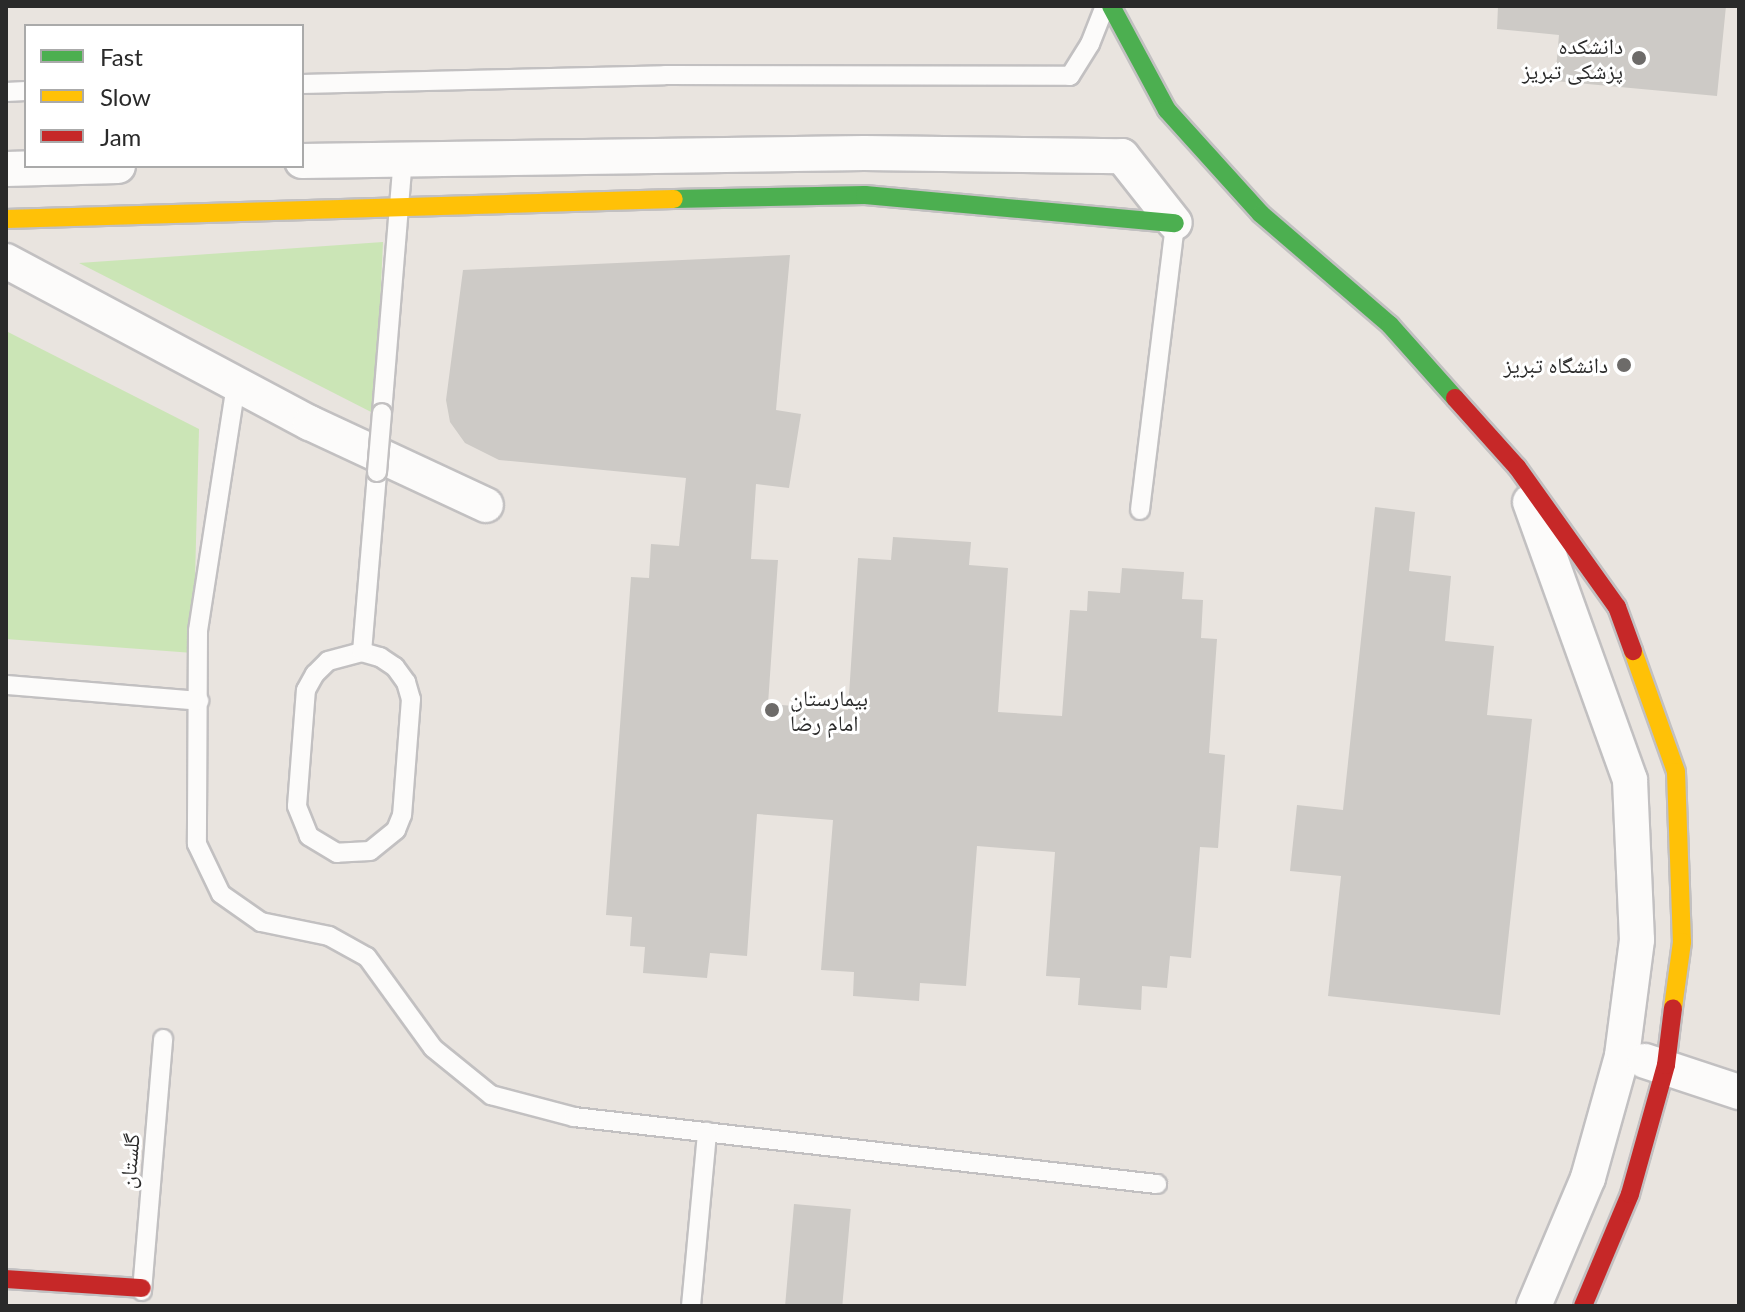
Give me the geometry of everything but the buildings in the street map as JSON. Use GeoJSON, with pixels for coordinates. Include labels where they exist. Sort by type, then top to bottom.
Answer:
{"type":"FeatureCollection","features":[{"type":"Feature","properties":{"kind":"street"},"geometry":{"type":"LineString","coordinates":[[1111,6],[1167,110],[1261,214],[1390,325],[1517,467],[1617,607],[1676,772],[1682,942],[1666,1065],[1630,1194],[1583,1306]]}},
{"type":"Feature","properties":{"kind":"street"},"geometry":{"type":"LineString","coordinates":[[304,161],[864,153],[1122,156],[1175,223]]}},
{"type":"Feature","properties":{"kind":"street"},"geometry":{"type":"LineString","coordinates":[[6,169],[43,168]]}},
{"type":"Feature","properties":{"kind":"street"},"geometry":{"type":"LineString","coordinates":[[6,219],[399,205],[865,195],[1175,223]]}},
{"type":"Feature","properties":{"kind":"street"},"geometry":{"type":"LineString","coordinates":[[6,261],[236,385],[486,505]]}},
{"type":"Feature","properties":{"kind":"street"},"geometry":{"type":"LineString","coordinates":[[1517,467],[1630,780],[1637,940],[1622,1056],[1588,1178],[1534,1306]]}},
{"type":"Feature","properties":{"kind":"street"},"geometry":{"type":"LineString","coordinates":[[1622,1056],[1666,1065],[1739,1092]]}},
{"type":"Feature","properties":{"kind":"street","name":"گلستان"},"geometry":{"type":"LineString","coordinates":[[6,1279],[141,1297]]}},
{"type":"Feature","properties":{"kind":"lane"},"geometry":{"type":"LineString","coordinates":[[304,84],[665,75],[1070,76],[1090,44],[1105,6]]}},
{"type":"Feature","properties":{"kind":"lane"},"geometry":{"type":"LineString","coordinates":[[362,652],[403,158]]}},
{"type":"Feature","properties":{"kind":"lane"},"geometry":{"type":"LineString","coordinates":[[1140,510],[1175,223]]}},
{"type":"Feature","properties":{"kind":"lane"},"geometry":{"type":"LineString","coordinates":[[236,385],[198,631],[197,844],[221,894],[261,922],[329,936],[367,957],[433,1048],[491,1095],[574,1117],[1157,1184]]}},
{"type":"Feature","properties":{"kind":"lane"},"geometry":{"type":"LineString","coordinates":[[362,652],[380,657],[395,667],[406,682],[411,699],[402,815],[390,836],[370,851],[337,853],[309,836],[297,806],[306,690],[315,674],[328,661],[362,652]]}},
{"type":"Feature","properties":{"kind":"lane"},"geometry":{"type":"LineString","coordinates":[[6,685],[199,701]]}},
{"type":"Feature","properties":{"kind":"lane","name":"گلستان"},"geometry":{"type":"LineString","coordinates":[[141,1297],[163,1039]]}},
{"type":"Feature","properties":{"kind":"lane"},"geometry":{"type":"LineString","coordinates":[[691,1306],[707,1132]]}},
{"type":"Feature","properties":{"kind":"green space"},"geometry":{"type":"Polygon","coordinates":[[[383,242],[375,414],[79,263],[383,242]]]}},
{"type":"Feature","properties":{"kind":"green space"},"geometry":{"type":"Polygon","coordinates":[[[6,331],[199,429],[193,653],[6,639],[6,331]]]}},
{"type":"Feature","properties":{"kind":"traffic: fast"},"geometry":{"type":"LineString","coordinates":[[1111,6],[1167,110],[1261,214],[1390,325],[1455,398]]}},
{"type":"Feature","properties":{"kind":"traffic: fast"},"geometry":{"type":"LineString","coordinates":[[674,199],[865,195],[1175,223]]}},
{"type":"Feature","properties":{"kind":"traffic: slow"},"geometry":{"type":"LineString","coordinates":[[6,219],[674,199]]}},
{"type":"Feature","properties":{"kind":"traffic: slow"},"geometry":{"type":"LineString","coordinates":[[1633,651],[1676,772],[1682,942],[1673,1008]]}},
{"type":"Feature","properties":{"kind":"traffic: jam"},"geometry":{"type":"LineString","coordinates":[[1455,398],[1517,467],[1617,607],[1633,651]]}},
{"type":"Feature","properties":{"kind":"traffic: jam"},"geometry":{"type":"LineString","coordinates":[[1583,1306],[1630,1194],[1666,1065],[1673,1008]]}},
{"type":"Feature","properties":{"kind":"traffic: jam"},"geometry":{"type":"LineString","coordinates":[[6,1279],[142,1288]]}},
{"type":"Feature","properties":{"kind":"place","name":"دانشکده پزشکی تبریز"},"geometry":{"type":"Point","coordinates":[1639,58]}},
{"type":"Feature","properties":{"kind":"place","name":"دانشگاه تبریز"},"geometry":{"type":"Point","coordinates":[1624,365]}},
{"type":"Feature","properties":{"kind":"place","name":"بیمارستان امام رضا"},"geometry":{"type":"Point","coordinates":[772,710]}}]}
